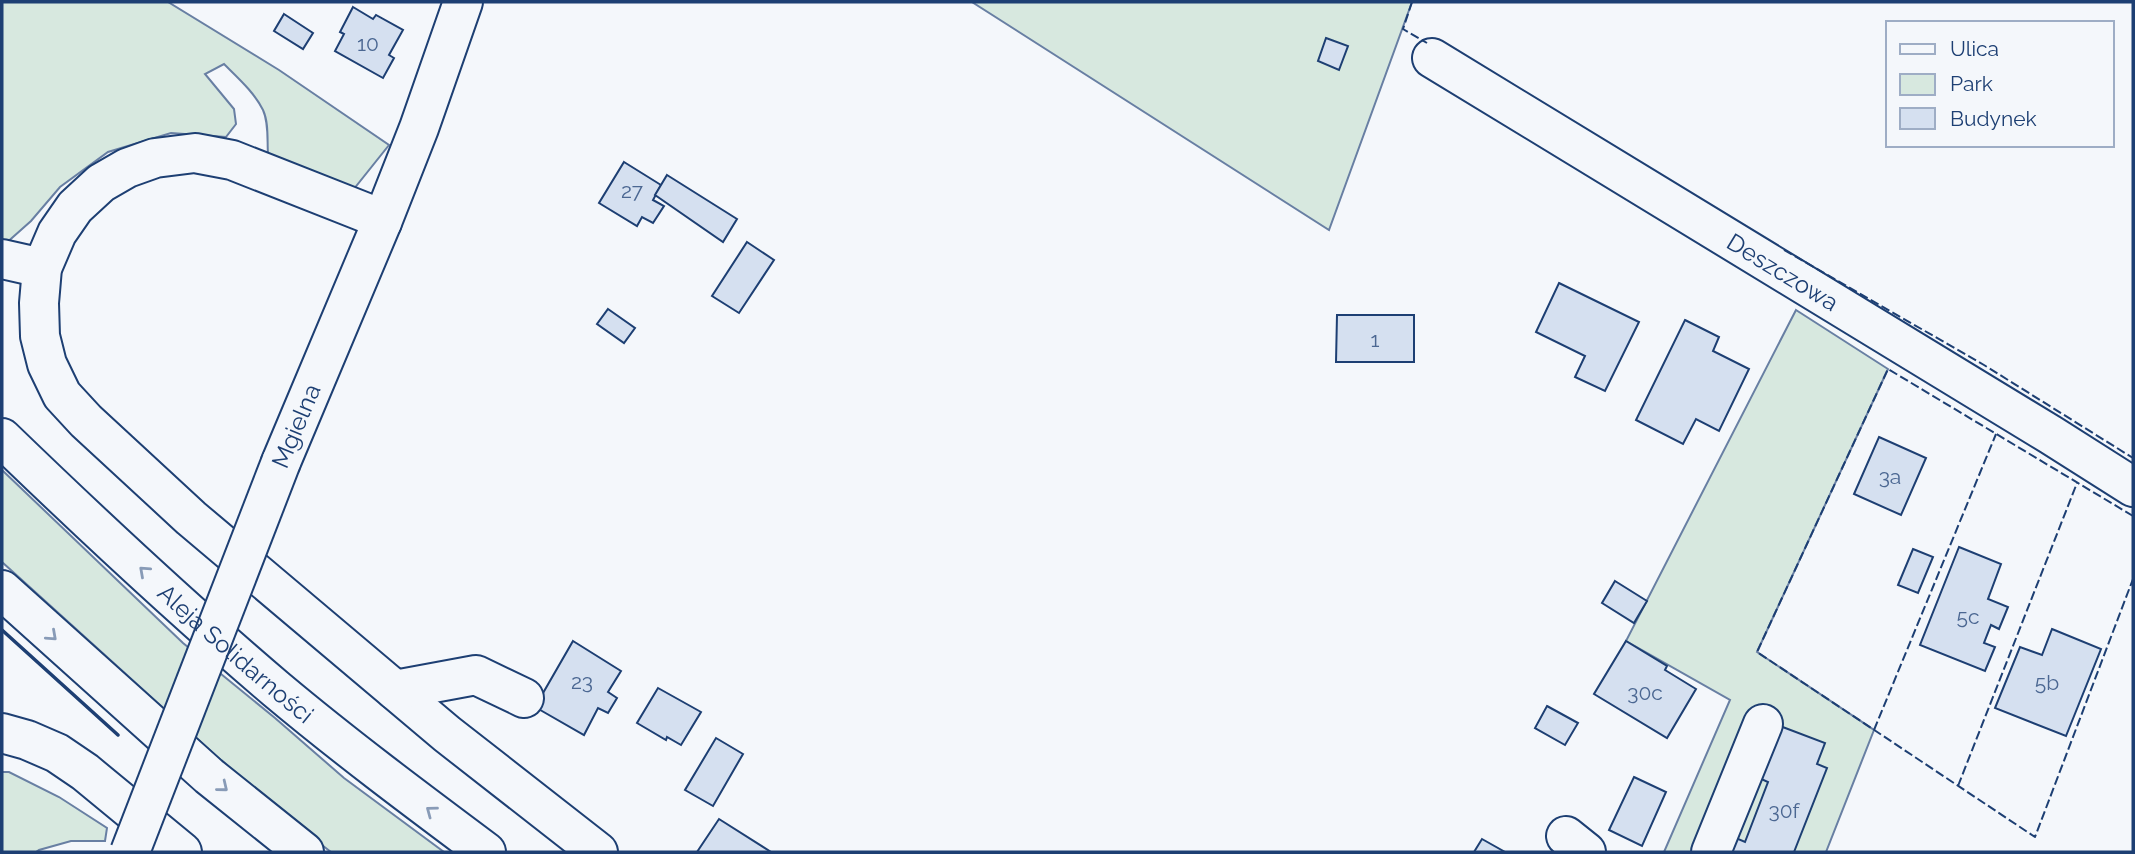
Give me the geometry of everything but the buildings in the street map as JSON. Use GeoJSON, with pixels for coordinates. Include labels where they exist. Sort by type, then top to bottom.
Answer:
{"type":"FeatureCollection","features":[{"type":"Feature","properties":{"kind":"street","name":"Mgielna"},"geometry":{"type":"LineString","coordinates":[[130,852],[281,461],[419,128],[463,2]]}},
{"type":"Feature","properties":{"kind":"street","name":"Deszczowa"},"geometry":{"type":"LineString","coordinates":[[1432,58],[2133,487]]}},
{"type":"Feature","properties":{"kind":"street"},"geometry":{"type":"LineString","coordinates":[[382,222],[364,212],[232,160],[195,153],[155,158],[127,168],[101,183],[75,207],[57,233],[42,268],[38,303],[40,336],[47,364],[62,394],[86,421],[191,518],[503,779],[598,852]]}},
{"type":"Feature","properties":{"kind":"street"},"geometry":{"type":"LineString","coordinates":[[2,259],[42,268]]}},
{"type":"Feature","properties":{"kind":"street","name":"Aleja Solidarności"},"geometry":{"type":"LineString","coordinates":[[2,438],[76,510],[277,689],[486,852]]}},
{"type":"Feature","properties":{"kind":"street"},"geometry":{"type":"LineString","coordinates":[[2,590],[209,776],[304,852]]}},
{"type":"Feature","properties":{"kind":"street"},"geometry":{"type":"LineString","coordinates":[[395,690],[476,675],[524,698]]}},
{"type":"Feature","properties":{"kind":"street"},"geometry":{"type":"LineString","coordinates":[[1711,852],[1763,724]]}},
{"type":"Feature","properties":{"kind":"street"},"geometry":{"type":"LineString","coordinates":[[2,733],[57,753],[85,772],[181,852]]}},
{"type":"Feature","properties":{"kind":"green space"},"geometry":{"type":"Polygon","coordinates":[[[2,2],[168,2],[279,70],[389,145],[353,190],[268,154],[267,126],[263,110],[250,91],[224,64],[205,74],[234,109],[236,124],[226,137],[171,133],[108,152],[60,187],[31,221],[4,245],[2,2]]]}},
{"type":"Feature","properties":{"kind":"green space"},"geometry":{"type":"Polygon","coordinates":[[[972,2],[1412,2],[1329,230],[972,2]]]}},
{"type":"Feature","properties":{"kind":"green space"},"geometry":{"type":"Polygon","coordinates":[[[1796,310],[1888,369],[1757,652],[1874,730],[1826,852],[1664,852],[1730,700],[1626,641],[1796,310]]]}},
{"type":"Feature","properties":{"kind":"green space"},"geometry":{"type":"Polygon","coordinates":[[[2,470],[183,643],[344,778],[444,852],[331,852],[275,809],[2,562],[2,470]]]}},
{"type":"Feature","properties":{"kind":"green space"},"geometry":{"type":"Polygon","coordinates":[[[2,772],[9,772],[59,797],[107,828],[105,841],[71,841],[36,852],[2,852],[2,772]]]}},
{"type":"Feature","properties":{"kind":"fence"},"geometry":{"type":"LineString","coordinates":[[1412,2],[1403,29],[1427,43]]}},
{"type":"Feature","properties":{"kind":"fence"},"geometry":{"type":"LineString","coordinates":[[1784,250],[1984,365],[2133,458]]}},
{"type":"Feature","properties":{"kind":"fence"},"geometry":{"type":"LineString","coordinates":[[2133,516],[1888,369],[1757,652],[2035,837],[2133,579]]}},
{"type":"Feature","properties":{"kind":"fence"},"geometry":{"type":"LineString","coordinates":[[1874,730],[1996,434]]}},
{"type":"Feature","properties":{"kind":"fence"},"geometry":{"type":"LineString","coordinates":[[1958,786],[2077,483]]}},
{"type":"Feature","properties":{"kind":"wall"},"geometry":{"type":"LineString","coordinates":[[2,630],[118,735]]}}]}
